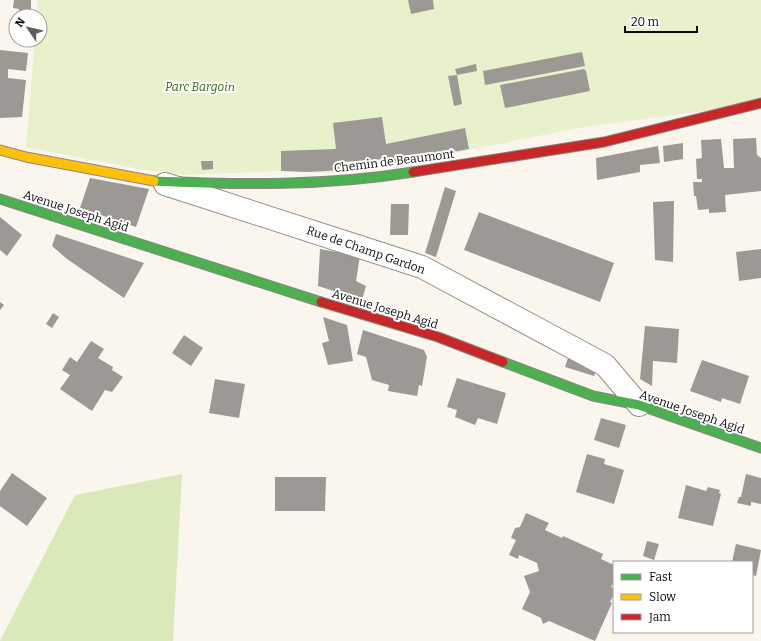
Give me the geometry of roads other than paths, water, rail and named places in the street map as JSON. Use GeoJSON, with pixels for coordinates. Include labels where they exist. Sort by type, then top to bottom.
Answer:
{"type":"FeatureCollection","features":[{"type":"Feature","properties":{"kind":"main road","name":"Chemin de Beaumont"},"geometry":{"type":"LineString","coordinates":[[0,150],[26,157],[154,181],[222,184],[294,184],[391,176],[604,142],[761,103]]}},
{"type":"Feature","properties":{"kind":"main road","name":"Avenue Joseph Agid"},"geometry":{"type":"LineString","coordinates":[[0,199],[310,299],[438,338],[593,396],[639,405],[761,448]]}},
{"type":"Feature","properties":{"kind":"street","name":"Rue de Champ Gardon"},"geometry":{"type":"LineString","coordinates":[[154,181],[422,267],[605,365],[639,405]]}},
{"type":"Feature","properties":{"kind":"park label","name":"Parc Bargoin"},"geometry":{"type":"Point","coordinates":[200,87]}}]}
